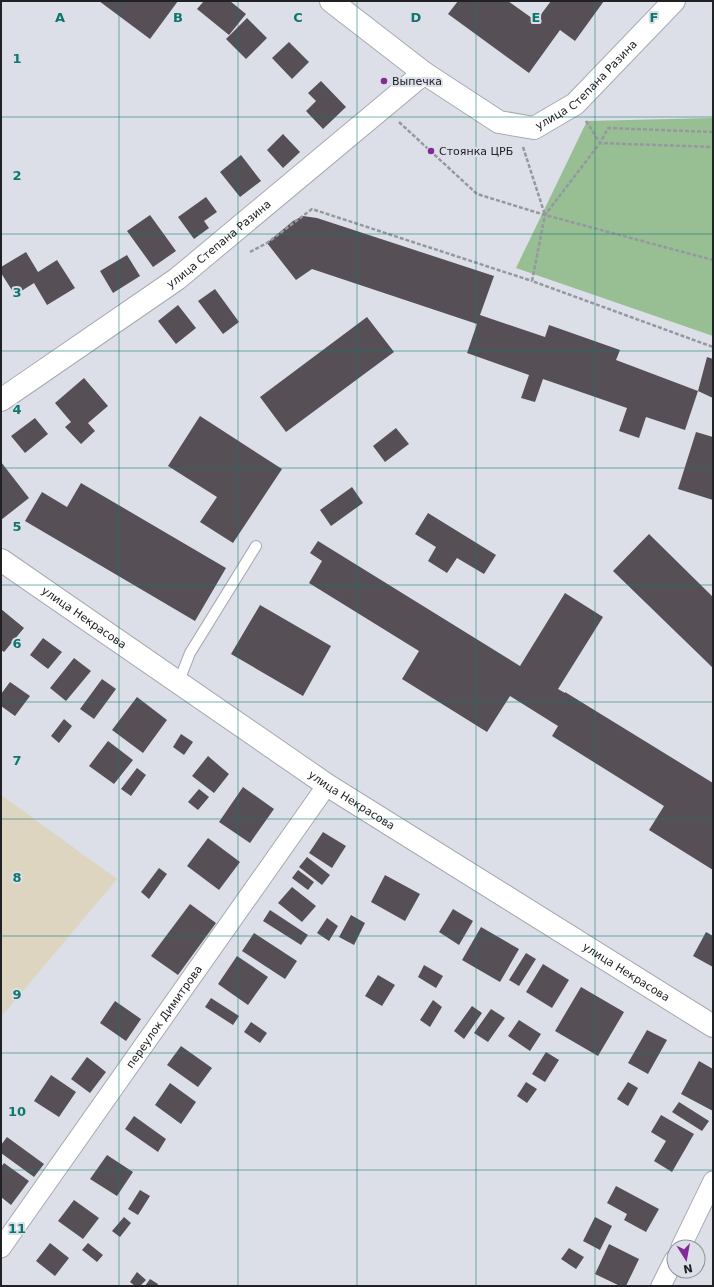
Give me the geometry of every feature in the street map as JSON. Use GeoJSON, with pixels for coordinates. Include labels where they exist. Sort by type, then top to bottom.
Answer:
{"type":"FeatureCollection","features":[{"type":"Feature","properties":{"kind":"street","name":"улица Степана Разина"},"geometry":{"type":"LineString","coordinates":[[331,1],[424,73],[499,122],[534,128],[575,104],[674,1]]}},
{"type":"Feature","properties":{"kind":"street","name":"улица Степана Разина"},"geometry":{"type":"LineString","coordinates":[[1,400],[177,279],[424,73]]}},
{"type":"Feature","properties":{"kind":"street","name":"улица Некрасова"},"geometry":{"type":"LineString","coordinates":[[1,560],[327,785],[713,1026]]}},
{"type":"Feature","properties":{"kind":"street","name":"переулок Димитрова"},"geometry":{"type":"LineString","coordinates":[[1,1248],[327,785]]}},
{"type":"Feature","properties":{"kind":"street"},"geometry":{"type":"LineString","coordinates":[[684,1239],[713,1181]]}},
{"type":"Feature","properties":{"kind":"street"},"geometry":{"type":"LineString","coordinates":[[661,1286],[666,1276]]}},
{"type":"Feature","properties":{"kind":"lane"},"geometry":{"type":"LineString","coordinates":[[179,682],[190,653],[256,546]]}},
{"type":"Feature","properties":{"kind":"path"},"geometry":{"type":"LineString","coordinates":[[383,107],[477,194],[545,215],[713,260]]}},
{"type":"Feature","properties":{"kind":"path"},"geometry":{"type":"LineString","coordinates":[[580,124],[587,121],[600,143]]}},
{"type":"Feature","properties":{"kind":"path"},"geometry":{"type":"LineString","coordinates":[[532,281],[545,215],[600,143],[608,128],[713,132]]}},
{"type":"Feature","properties":{"kind":"path"},"geometry":{"type":"LineString","coordinates":[[521,142],[545,215]]}},
{"type":"Feature","properties":{"kind":"path"},"geometry":{"type":"LineString","coordinates":[[600,143],[713,147]]}},
{"type":"Feature","properties":{"kind":"path"},"geometry":{"type":"LineString","coordinates":[[250,252],[268,243],[312,209],[532,281],[713,347]]}},
{"type":"Feature","properties":{"kind":"shaded area"},"geometry":{"type":"Polygon","coordinates":[[[1,795],[117,879],[1,1017],[1,795]]]}},
{"type":"Feature","properties":{"kind":"green space"},"geometry":{"type":"Polygon","coordinates":[[[713,118],[713,336],[516,268],[587,121],[713,118]]]}},
{"type":"Feature","properties":{"kind":"building"},"geometry":{"type":"Polygon","coordinates":[[[99,1],[178,1],[150,39],[99,1]]]}},
{"type":"Feature","properties":{"kind":"building"},"geometry":{"type":"Polygon","coordinates":[[[204,1],[230,1],[246,14],[229,35],[197,9],[204,1]]]}},
{"type":"Feature","properties":{"kind":"building"},"geometry":{"type":"Polygon","coordinates":[[[458,1],[508,1],[536,21],[551,1],[604,1],[575,41],[560,30],[529,73],[448,14],[458,1]]]}},
{"type":"Feature","properties":{"kind":"building"},"geometry":{"type":"Polygon","coordinates":[[[247,18],[267,38],[246,59],[226,39],[247,18]]]}},
{"type":"Feature","properties":{"kind":"building"},"geometry":{"type":"Polygon","coordinates":[[[289,42],[309,62],[292,79],[272,58],[289,42]]]}},
{"type":"Feature","properties":{"kind":"building"},"geometry":{"type":"Polygon","coordinates":[[[321,81],[346,107],[323,129],[306,111],[316,101],[308,93],[321,81]]]}},
{"type":"Feature","properties":{"kind":"building"},"geometry":{"type":"Polygon","coordinates":[[[283,134],[300,152],[283,168],[267,150],[283,134]]]}},
{"type":"Feature","properties":{"kind":"building"},"geometry":{"type":"Polygon","coordinates":[[[241,155],[261,181],[240,197],[220,172],[241,155]]]}},
{"type":"Feature","properties":{"kind":"building"},"geometry":{"type":"Polygon","coordinates":[[[206,197],[217,212],[204,221],[209,228],[194,239],[178,217],[206,197]]]}},
{"type":"Feature","properties":{"kind":"building"},"geometry":{"type":"Polygon","coordinates":[[[150,215],[176,251],[153,267],[127,231],[150,215]]]}},
{"type":"Feature","properties":{"kind":"building"},"geometry":{"type":"Polygon","coordinates":[[[303,216],[317,218],[494,276],[480,315],[545,337],[549,325],[620,350],[616,360],[698,391],[685,430],[646,417],[639,438],[619,431],[627,408],[543,379],[535,402],[521,398],[529,375],[467,353],[477,324],[312,269],[296,280],[267,243],[293,221],[303,216]]]}},
{"type":"Feature","properties":{"kind":"building"},"geometry":{"type":"Polygon","coordinates":[[[26,252],[38,272],[57,260],[75,288],[47,305],[34,283],[15,295],[1,273],[1,267],[26,252]]]}},
{"type":"Feature","properties":{"kind":"building"},"geometry":{"type":"Polygon","coordinates":[[[127,255],[140,276],[113,293],[100,271],[127,255]]]}},
{"type":"Feature","properties":{"kind":"building"},"geometry":{"type":"Polygon","coordinates":[[[215,289],[239,322],[223,334],[198,301],[215,289]]]}},
{"type":"Feature","properties":{"kind":"building"},"geometry":{"type":"Polygon","coordinates":[[[178,305],[196,328],[176,344],[158,321],[178,305]]]}},
{"type":"Feature","properties":{"kind":"building"},"geometry":{"type":"Polygon","coordinates":[[[367,317],[394,352],[286,432],[260,397],[367,317]]]}},
{"type":"Feature","properties":{"kind":"building"},"geometry":{"type":"Polygon","coordinates":[[[707,357],[713,359],[713,398],[698,391],[707,357]]]}},
{"type":"Feature","properties":{"kind":"building"},"geometry":{"type":"Polygon","coordinates":[[[84,378],[108,406],[88,423],[95,431],[81,444],[65,427],[71,422],[55,403],[84,378]]]}},
{"type":"Feature","properties":{"kind":"building"},"geometry":{"type":"Polygon","coordinates":[[[200,416],[282,469],[233,543],[200,522],[217,497],[168,466],[200,416]]]}},
{"type":"Feature","properties":{"kind":"building"},"geometry":{"type":"Polygon","coordinates":[[[35,418],[48,434],[25,453],[11,436],[35,418]]]}},
{"type":"Feature","properties":{"kind":"building"},"geometry":{"type":"Polygon","coordinates":[[[396,428],[409,444],[385,462],[373,446],[396,428]]]}},
{"type":"Feature","properties":{"kind":"building"},"geometry":{"type":"Polygon","coordinates":[[[696,432],[713,437],[713,500],[678,489],[696,432]]]}},
{"type":"Feature","properties":{"kind":"building"},"geometry":{"type":"Polygon","coordinates":[[[1,462],[29,498],[1,520],[1,462]]]}},
{"type":"Feature","properties":{"kind":"building"},"geometry":{"type":"Polygon","coordinates":[[[81,483],[226,568],[195,621],[25,521],[42,492],[67,507],[81,483]]]}},
{"type":"Feature","properties":{"kind":"building"},"geometry":{"type":"Polygon","coordinates":[[[352,487],[363,503],[331,526],[320,510],[352,487]]]}},
{"type":"Feature","properties":{"kind":"building"},"geometry":{"type":"Polygon","coordinates":[[[428,513],[496,555],[484,574],[457,558],[447,573],[428,561],[436,547],[415,534],[428,513]]]}},
{"type":"Feature","properties":{"kind":"building"},"geometry":{"type":"Polygon","coordinates":[[[649,534],[713,597],[713,668],[613,571],[649,534]]]}},
{"type":"Feature","properties":{"kind":"building"},"geometry":{"type":"Polygon","coordinates":[[[318,541],[520,666],[565,593],[603,617],[558,689],[713,783],[713,870],[649,830],[664,806],[552,736],[558,726],[510,696],[487,732],[402,679],[419,651],[309,583],[322,561],[310,553],[318,541]]]}},
{"type":"Feature","properties":{"kind":"building"},"geometry":{"type":"Polygon","coordinates":[[[260,605],[331,646],[303,696],[231,654],[260,605]]]}},
{"type":"Feature","properties":{"kind":"building"},"geometry":{"type":"Polygon","coordinates":[[[1,609],[24,628],[4,652],[1,650],[1,609]]]}},
{"type":"Feature","properties":{"kind":"building"},"geometry":{"type":"Polygon","coordinates":[[[43,638],[62,652],[48,669],[30,655],[43,638]]]}},
{"type":"Feature","properties":{"kind":"building"},"geometry":{"type":"Polygon","coordinates":[[[74,658],[91,671],[66,701],[50,688],[74,658]]]}},
{"type":"Feature","properties":{"kind":"building"},"geometry":{"type":"Polygon","coordinates":[[[102,679],[116,689],[94,719],[80,709],[102,679]]]}},
{"type":"Feature","properties":{"kind":"building"},"geometry":{"type":"Polygon","coordinates":[[[10,682],[30,696],[15,716],[1,706],[1,694],[10,682]]]}},
{"type":"Feature","properties":{"kind":"building"},"geometry":{"type":"Polygon","coordinates":[[[137,697],[167,720],[143,753],[112,730],[137,697]]]}},
{"type":"Feature","properties":{"kind":"building"},"geometry":{"type":"Polygon","coordinates":[[[64,719],[72,726],[59,743],[51,736],[64,719]]]}},
{"type":"Feature","properties":{"kind":"building"},"geometry":{"type":"Polygon","coordinates":[[[181,734],[193,742],[184,755],[173,747],[181,734]]]}},
{"type":"Feature","properties":{"kind":"building"},"geometry":{"type":"Polygon","coordinates":[[[108,741],[133,760],[114,784],[89,766],[108,741]]]}},
{"type":"Feature","properties":{"kind":"building"},"geometry":{"type":"Polygon","coordinates":[[[208,756],[229,774],[214,793],[192,776],[208,756]]]}},
{"type":"Feature","properties":{"kind":"building"},"geometry":{"type":"Polygon","coordinates":[[[137,768],[146,775],[131,796],[121,789],[137,768]]]}},
{"type":"Feature","properties":{"kind":"building"},"geometry":{"type":"Polygon","coordinates":[[[243,787],[274,809],[250,843],[219,822],[243,787]]]}},
{"type":"Feature","properties":{"kind":"building"},"geometry":{"type":"Polygon","coordinates":[[[199,789],[209,797],[198,810],[188,802],[199,789]]]}},
{"type":"Feature","properties":{"kind":"building"},"geometry":{"type":"Polygon","coordinates":[[[323,832],[346,846],[332,868],[309,853],[323,832]]]}},
{"type":"Feature","properties":{"kind":"building"},"geometry":{"type":"Polygon","coordinates":[[[208,838],[240,862],[219,890],[187,866],[208,838]]]}},
{"type":"Feature","properties":{"kind":"building"},"geometry":{"type":"Polygon","coordinates":[[[307,857],[330,875],[322,885],[299,867],[307,857]]]}},
{"type":"Feature","properties":{"kind":"building"},"geometry":{"type":"Polygon","coordinates":[[[159,868],[167,874],[149,899],[141,892],[159,868]]]}},
{"type":"Feature","properties":{"kind":"building"},"geometry":{"type":"Polygon","coordinates":[[[298,870],[314,882],[308,890],[292,878],[298,870]]]}},
{"type":"Feature","properties":{"kind":"building"},"geometry":{"type":"Polygon","coordinates":[[[385,875],[420,894],[405,921],[371,902],[385,875]]]}},
{"type":"Feature","properties":{"kind":"building"},"geometry":{"type":"Polygon","coordinates":[[[292,887],[316,906],[302,922],[278,903],[292,887]]]}},
{"type":"Feature","properties":{"kind":"building"},"geometry":{"type":"Polygon","coordinates":[[[190,904],[216,923],[178,975],[151,956],[190,904]]]}},
{"type":"Feature","properties":{"kind":"building"},"geometry":{"type":"Polygon","coordinates":[[[453,909],[473,921],[459,945],[439,932],[453,909]]]}},
{"type":"Feature","properties":{"kind":"building"},"geometry":{"type":"Polygon","coordinates":[[[270,910],[308,935],[301,945],[263,921],[270,910]]]}},
{"type":"Feature","properties":{"kind":"building"},"geometry":{"type":"Polygon","coordinates":[[[351,915],[365,923],[354,945],[339,937],[351,915]]]}},
{"type":"Feature","properties":{"kind":"building"},"geometry":{"type":"Polygon","coordinates":[[[327,918],[338,926],[329,941],[317,933],[327,918]]]}},
{"type":"Feature","properties":{"kind":"building"},"geometry":{"type":"Polygon","coordinates":[[[481,927],[519,949],[500,982],[462,960],[481,927]]]}},
{"type":"Feature","properties":{"kind":"building"},"geometry":{"type":"Polygon","coordinates":[[[706,932],[713,936],[713,967],[693,956],[706,932]]]}},
{"type":"Feature","properties":{"kind":"building"},"geometry":{"type":"Polygon","coordinates":[[[254,933],[297,961],[285,979],[242,951],[254,933]]]}},
{"type":"Feature","properties":{"kind":"building"},"geometry":{"type":"Polygon","coordinates":[[[526,953],[536,959],[519,986],[509,980],[526,953]]]}},
{"type":"Feature","properties":{"kind":"building"},"geometry":{"type":"Polygon","coordinates":[[[237,956],[268,977],[248,1005],[218,984],[237,956]]]}},
{"type":"Feature","properties":{"kind":"building"},"geometry":{"type":"Polygon","coordinates":[[[543,964],[569,980],[552,1008],[526,992],[543,964]]]}},
{"type":"Feature","properties":{"kind":"building"},"geometry":{"type":"Polygon","coordinates":[[[424,965],[443,976],[436,988],[418,977],[424,965]]]}},
{"type":"Feature","properties":{"kind":"building"},"geometry":{"type":"Polygon","coordinates":[[[378,975],[395,985],[382,1006],[365,996],[378,975]]]}},
{"type":"Feature","properties":{"kind":"building"},"geometry":{"type":"Polygon","coordinates":[[[581,987],[624,1012],[598,1056],[555,1031],[581,987]]]}},
{"type":"Feature","properties":{"kind":"building"},"geometry":{"type":"Polygon","coordinates":[[[211,998],[239,1016],[233,1025],[205,1007],[211,998]]]}},
{"type":"Feature","properties":{"kind":"building"},"geometry":{"type":"Polygon","coordinates":[[[433,1000],[442,1007],[430,1027],[420,1020],[433,1000]]]}},
{"type":"Feature","properties":{"kind":"building"},"geometry":{"type":"Polygon","coordinates":[[[115,1001],[141,1019],[126,1041],[100,1023],[115,1001]]]}},
{"type":"Feature","properties":{"kind":"building"},"geometry":{"type":"Polygon","coordinates":[[[472,1006],[482,1013],[464,1039],[454,1031],[472,1006]]]}},
{"type":"Feature","properties":{"kind":"building"},"geometry":{"type":"Polygon","coordinates":[[[491,1009],[505,1018],[488,1042],[474,1033],[491,1009]]]}},
{"type":"Feature","properties":{"kind":"building"},"geometry":{"type":"Polygon","coordinates":[[[519,1020],[541,1034],[530,1051],[508,1036],[519,1020]]]}},
{"type":"Feature","properties":{"kind":"building"},"geometry":{"type":"Polygon","coordinates":[[[251,1022],[267,1033],[260,1043],[244,1032],[251,1022]]]}},
{"type":"Feature","properties":{"kind":"building"},"geometry":{"type":"Polygon","coordinates":[[[647,1030],[667,1040],[648,1074],[628,1063],[647,1030]]]}},
{"type":"Feature","properties":{"kind":"building"},"geometry":{"type":"Polygon","coordinates":[[[181,1046],[212,1068],[198,1087],[167,1065],[181,1046]]]}},
{"type":"Feature","properties":{"kind":"building"},"geometry":{"type":"Polygon","coordinates":[[[546,1052],[559,1060],[545,1082],[532,1074],[546,1052]]]}},
{"type":"Feature","properties":{"kind":"building"},"geometry":{"type":"Polygon","coordinates":[[[87,1057],[106,1072],[90,1093],[71,1079],[87,1057]]]}},
{"type":"Feature","properties":{"kind":"building"},"geometry":{"type":"Polygon","coordinates":[[[699,1061],[713,1069],[713,1111],[681,1094],[699,1061]]]}},
{"type":"Feature","properties":{"kind":"building"},"geometry":{"type":"Polygon","coordinates":[[[51,1075],[76,1092],[59,1117],[34,1101],[51,1075]]]}},
{"type":"Feature","properties":{"kind":"building"},"geometry":{"type":"Polygon","coordinates":[[[526,1082],[537,1089],[527,1103],[517,1096],[526,1082]]]}},
{"type":"Feature","properties":{"kind":"building"},"geometry":{"type":"Polygon","coordinates":[[[628,1082],[638,1088],[628,1106],[617,1099],[628,1082]]]}},
{"type":"Feature","properties":{"kind":"building"},"geometry":{"type":"Polygon","coordinates":[[[170,1083],[196,1102],[181,1124],[155,1105],[170,1083]]]}},
{"type":"Feature","properties":{"kind":"building"},"geometry":{"type":"Polygon","coordinates":[[[679,1102],[709,1121],[702,1131],[672,1112],[679,1102]]]}},
{"type":"Feature","properties":{"kind":"building"},"geometry":{"type":"Polygon","coordinates":[[[661,1115],[694,1134],[672,1172],[654,1161],[666,1141],[651,1132],[661,1115]]]}},
{"type":"Feature","properties":{"kind":"building"},"geometry":{"type":"Polygon","coordinates":[[[134,1116],[166,1139],[158,1152],[125,1129],[134,1116]]]}},
{"type":"Feature","properties":{"kind":"building"},"geometry":{"type":"Polygon","coordinates":[[[7,1137],[44,1164],[34,1177],[1,1153],[1,1145],[7,1137]]]}},
{"type":"Feature","properties":{"kind":"building"},"geometry":{"type":"Polygon","coordinates":[[[107,1155],[133,1172],[117,1196],[90,1179],[107,1155]]]}},
{"type":"Feature","properties":{"kind":"building"},"geometry":{"type":"Polygon","coordinates":[[[4,1163],[29,1181],[11,1205],[1,1197],[1,1167],[4,1163]]]}},
{"type":"Feature","properties":{"kind":"building"},"geometry":{"type":"Polygon","coordinates":[[[616,1186],[659,1209],[646,1232],[624,1220],[627,1214],[607,1203],[616,1186]]]}},
{"type":"Feature","properties":{"kind":"building"},"geometry":{"type":"Polygon","coordinates":[[[140,1190],[150,1196],[138,1215],[128,1209],[140,1190]]]}},
{"type":"Feature","properties":{"kind":"building"},"geometry":{"type":"Polygon","coordinates":[[[74,1200],[99,1218],[83,1239],[58,1221],[74,1200]]]}},
{"type":"Feature","properties":{"kind":"building"},"geometry":{"type":"Polygon","coordinates":[[[124,1217],[131,1223],[120,1237],[112,1231],[124,1217]]]}},
{"type":"Feature","properties":{"kind":"building"},"geometry":{"type":"Polygon","coordinates":[[[595,1217],[612,1226],[600,1250],[583,1241],[595,1217]]]}},
{"type":"Feature","properties":{"kind":"building"},"geometry":{"type":"Polygon","coordinates":[[[50,1243],[69,1258],[55,1276],[36,1261],[50,1243]]]}},
{"type":"Feature","properties":{"kind":"building"},"geometry":{"type":"Polygon","coordinates":[[[88,1243],[103,1255],[97,1262],[82,1250],[88,1243]]]}},
{"type":"Feature","properties":{"kind":"building"},"geometry":{"type":"Polygon","coordinates":[[[609,1244],[639,1259],[626,1286],[620,1286],[595,1274],[609,1244]]]}},
{"type":"Feature","properties":{"kind":"building"},"geometry":{"type":"Polygon","coordinates":[[[569,1248],[584,1257],[576,1269],[561,1259],[569,1248]]]}},
{"type":"Feature","properties":{"kind":"building"},"geometry":{"type":"Polygon","coordinates":[[[137,1272],[146,1280],[140,1286],[135,1286],[130,1282],[137,1272]]]}},
{"type":"Feature","properties":{"kind":"building"},"geometry":{"type":"Polygon","coordinates":[[[150,1279],[158,1284],[157,1286],[145,1286],[150,1279]]]}},
{"type":"Feature","properties":{"kind":"place","name":"Выпечка"},"geometry":{"type":"Point","coordinates":[384,81]}},
{"type":"Feature","properties":{"kind":"place","name":"Стоянка ЦРБ"},"geometry":{"type":"Point","coordinates":[431,151]}}]}
